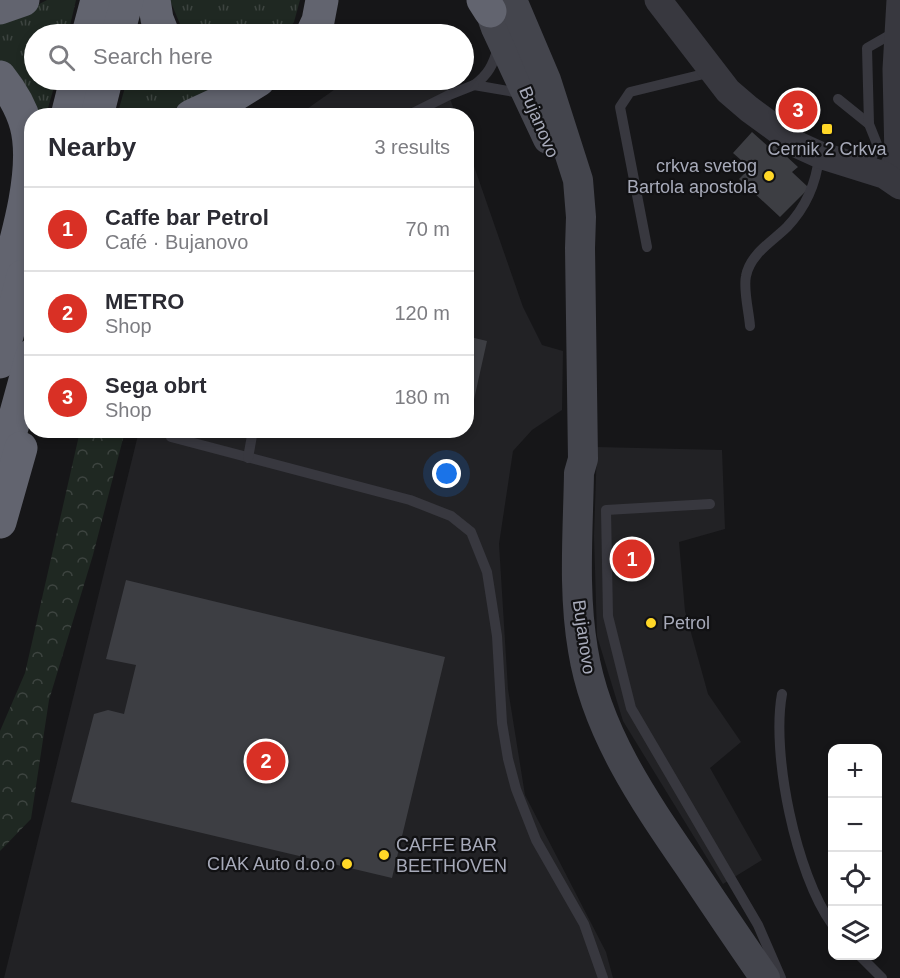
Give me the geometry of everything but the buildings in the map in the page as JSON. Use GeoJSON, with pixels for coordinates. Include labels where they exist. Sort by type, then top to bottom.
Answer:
{"type":"FeatureCollection","features":[{"type":"Feature","properties":{"kind":"highway"},"geometry":{"type":"LineString","coordinates":[[0,8],[23,0]]}},
{"type":"Feature","properties":{"kind":"highway"},"geometry":{"type":"LineString","coordinates":[[91,24],[97,0]]}},
{"type":"Feature","properties":{"kind":"highway"},"geometry":{"type":"LineString","coordinates":[[121,24],[127,0]]}},
{"type":"Feature","properties":{"kind":"highway"},"geometry":{"type":"LineString","coordinates":[[154,0],[159,24]]}},
{"type":"Feature","properties":{"kind":"highway"},"geometry":{"type":"LineString","coordinates":[[317,24],[322,0]]}},
{"type":"Feature","properties":{"kind":"highway"},"geometry":{"type":"LineString","coordinates":[[0,77],[15,98],[24,118]]}},
{"type":"Feature","properties":{"kind":"highway"},"geometry":{"type":"LineString","coordinates":[[69,108],[74,90]]}},
{"type":"Feature","properties":{"kind":"highway"},"geometry":{"type":"LineString","coordinates":[[99,108],[104,90]]}},
{"type":"Feature","properties":{"kind":"highway"},"geometry":{"type":"LineString","coordinates":[[208,108],[243,90]]}},
{"type":"Feature","properties":{"kind":"highway"},"geometry":{"type":"LineString","coordinates":[[0,298],[24,208]]}},
{"type":"Feature","properties":{"kind":"highway"},"geometry":{"type":"LineString","coordinates":[[0,362],[24,274]]}},
{"type":"Feature","properties":{"kind":"highway"},"geometry":{"type":"LineString","coordinates":[[0,471],[24,384]]}},
{"type":"Feature","properties":{"kind":"highway"},"geometry":{"type":"LineString","coordinates":[[0,522],[24,438]]}},
{"type":"Feature","properties":{"kind":"main road","name":"Bujanovo"},"geometry":{"type":"LineString","coordinates":[[494,8],[550,144],[564,185],[580,248]]}},
{"type":"Feature","properties":{"kind":"main road","name":"Bujanovo"},"geometry":{"type":"LineString","coordinates":[[494,8],[546,80],[576,173],[581,217],[583,459],[579,473],[592,587],[578,610],[583,652],[593,690],[607,732],[629,774],[759,973]]}},
{"type":"Feature","properties":{"kind":"street"},"geometry":{"type":"LineString","coordinates":[[658,0],[712,72],[728,91],[749,109],[798,145],[884,177],[895,158],[893,69],[897,0]]}},
{"type":"Feature","properties":{"kind":"lane"},"geometry":{"type":"LineString","coordinates":[[474,86],[485,77],[494,63],[500,42],[494,8]]}},
{"type":"Feature","properties":{"kind":"lane"},"geometry":{"type":"LineString","coordinates":[[884,177],[877,144],[869,124],[867,48],[895,32]]}},
{"type":"Feature","properties":{"kind":"lane"},"geometry":{"type":"LineString","coordinates":[[647,247],[620,107],[630,92],[712,72]]}},
{"type":"Feature","properties":{"kind":"lane"},"geometry":{"type":"LineString","coordinates":[[474,86],[521,93],[536,114]]}},
{"type":"Feature","properties":{"kind":"lane"},"geometry":{"type":"LineString","coordinates":[[423,108],[463,90]]}},
{"type":"Feature","properties":{"kind":"lane"},"geometry":{"type":"LineString","coordinates":[[838,99],[869,124]]}},
{"type":"Feature","properties":{"kind":"lane"},"geometry":{"type":"LineString","coordinates":[[750,326],[746,276],[750,265],[806,203],[817,178],[820,155]]}},
{"type":"Feature","properties":{"kind":"lane"},"geometry":{"type":"LineString","coordinates":[[175,438],[411,500],[451,516],[471,532],[487,572],[497,636],[502,723],[516,789],[536,840],[584,924],[603,978]]}},
{"type":"Feature","properties":{"kind":"lane"},"geometry":{"type":"LineString","coordinates":[[248,458],[252,438]]}},
{"type":"Feature","properties":{"kind":"lane"},"geometry":{"type":"LineString","coordinates":[[710,504],[606,510],[592,587],[608,616],[631,708],[758,925],[781,978]]}},
{"type":"Feature","properties":{"kind":"lane"},"geometry":{"type":"LineString","coordinates":[[782,694],[778,713],[780,751],[791,817],[799,852],[815,896],[828,917]]}},
{"type":"Feature","properties":{"kind":"lane"},"geometry":{"type":"LineString","coordinates":[[864,960],[882,978]]}},
{"type":"Feature","properties":{"kind":"shaded area"},"geometry":{"type":"Polygon","coordinates":[[[334,90],[447,90],[453,108],[308,108],[334,90]]]}},
{"type":"Feature","properties":{"kind":"shaded area"},"geometry":{"type":"Polygon","coordinates":[[[474,166],[523,307],[542,345],[563,351],[562,410],[532,430],[513,451],[499,544],[508,689],[525,795],[606,952],[613,978],[4,978],[137,438],[474,438],[474,166]]]}},
{"type":"Feature","properties":{"kind":"shaded area"},"geometry":{"type":"Polygon","coordinates":[[[597,447],[722,450],[725,529],[679,542],[685,611],[708,694],[741,742],[710,768],[762,860],[723,884],[623,721],[597,636],[594,536],[597,447]]]}},
{"type":"Feature","properties":{"kind":"green space"},"geometry":{"type":"Polygon","coordinates":[[[47,0],[76,0],[70,24],[24,24],[24,90],[53,90],[48,108],[30,108],[12,73],[0,61],[0,20],[20,14],[47,0]]]}},
{"type":"Feature","properties":{"kind":"green space"},"geometry":{"type":"Polygon","coordinates":[[[170,0],[300,0],[292,24],[180,24],[170,0]]]}},
{"type":"Feature","properties":{"kind":"green space"},"geometry":{"type":"Polygon","coordinates":[[[124,90],[218,90],[176,108],[119,108],[124,90]]]}},
{"type":"Feature","properties":{"kind":"green space"},"geometry":{"type":"Polygon","coordinates":[[[78,438],[123,438],[93,555],[49,700],[31,819],[0,851],[0,731],[25,673],[78,438]]]}},
{"type":"Feature","properties":{"kind":"place","name":"Sega obrt"},"geometry":{"type":"Point","coordinates":[798,110]}},
{"type":"Feature","properties":{"kind":"place","name":"Cernik 2 Crkva"},"geometry":{"type":"Point","coordinates":[827,129]}},
{"type":"Feature","properties":{"kind":"place","name":"crkva svetog Bartola apostola"},"geometry":{"type":"Point","coordinates":[769,176]}},
{"type":"Feature","properties":{"kind":"place","name":"Caffe bar Petrol"},"geometry":{"type":"Point","coordinates":[632,559]}},
{"type":"Feature","properties":{"kind":"place","name":"Petrol"},"geometry":{"type":"Point","coordinates":[651,623]}},
{"type":"Feature","properties":{"kind":"place","name":"METRO"},"geometry":{"type":"Point","coordinates":[266,761]}},
{"type":"Feature","properties":{"kind":"place","name":"CAFFE BAR BEETHOVEN"},"geometry":{"type":"Point","coordinates":[384,855]}},
{"type":"Feature","properties":{"kind":"place","name":"CIAK Auto d.o.o"},"geometry":{"type":"Point","coordinates":[347,864]}}]}
